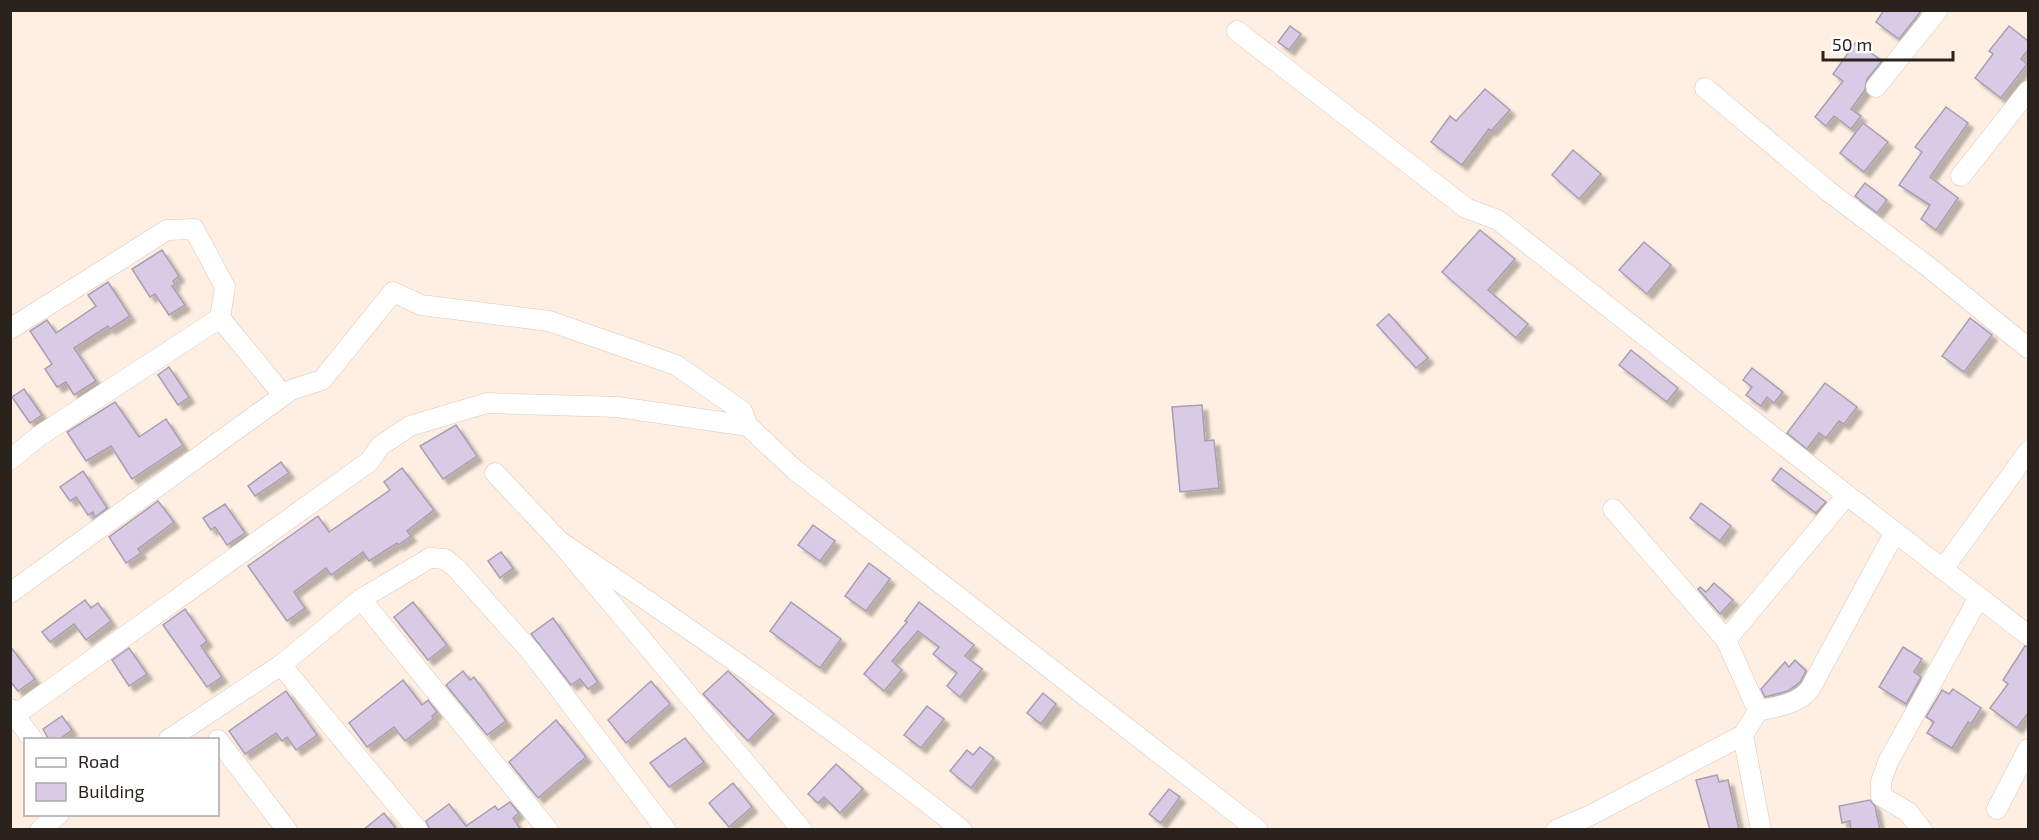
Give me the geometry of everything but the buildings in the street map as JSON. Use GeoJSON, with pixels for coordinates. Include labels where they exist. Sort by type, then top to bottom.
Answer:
{"type":"FeatureCollection","features":[{"type":"Feature","properties":{"kind":"street"},"geometry":{"type":"LineString","coordinates":[[1876,87],[1938,10]]}},
{"type":"Feature","properties":{"kind":"street"},"geometry":{"type":"LineString","coordinates":[[1237,31],[1466,208],[1498,220],[2028,635]]}},
{"type":"Feature","properties":{"kind":"street"},"geometry":{"type":"LineString","coordinates":[[1705,88],[1828,191],[1926,264],[2028,348]]}},
{"type":"Feature","properties":{"kind":"street"},"geometry":{"type":"LineString","coordinates":[[1961,176],[2028,91]]}},
{"type":"Feature","properties":{"kind":"street"},"geometry":{"type":"LineString","coordinates":[[10,329],[167,230],[194,229],[225,287],[220,318],[39,436],[10,460]]}},
{"type":"Feature","properties":{"kind":"street"},"geometry":{"type":"LineString","coordinates":[[10,593],[283,395],[322,380],[393,292],[421,305],[549,321],[676,365],[742,411],[748,426],[795,470],[1258,830]]}},
{"type":"Feature","properties":{"kind":"street"},"geometry":{"type":"LineString","coordinates":[[220,318],[283,395]]}},
{"type":"Feature","properties":{"kind":"street"},"geometry":{"type":"LineString","coordinates":[[32,738],[13,712],[370,461],[380,446],[410,426],[488,403],[618,406],[748,426]]}},
{"type":"Feature","properties":{"kind":"street"},"geometry":{"type":"LineString","coordinates":[[1943,569],[2028,452]]}},
{"type":"Feature","properties":{"kind":"street"},"geometry":{"type":"LineString","coordinates":[[495,473],[559,541],[802,830]]}},
{"type":"Feature","properties":{"kind":"street"},"geometry":{"type":"LineString","coordinates":[[1726,640],[1847,495]]}},
{"type":"Feature","properties":{"kind":"street"},"geometry":{"type":"LineString","coordinates":[[1613,510],[1726,640],[1758,711]]}},
{"type":"Feature","properties":{"kind":"street"},"geometry":{"type":"LineString","coordinates":[[1556,830],[1590,823],[1743,735],[1758,711],[1794,703],[1810,689],[1895,532]]}},
{"type":"Feature","properties":{"kind":"street"},"geometry":{"type":"LineString","coordinates":[[559,541],[718,647],[891,773],[962,830]]}},
{"type":"Feature","properties":{"kind":"street"},"geometry":{"type":"LineString","coordinates":[[171,738],[281,665],[361,599],[430,558],[445,559],[532,653],[666,830]]}},
{"type":"Feature","properties":{"kind":"street"},"geometry":{"type":"LineString","coordinates":[[1922,830],[1908,812],[1881,796],[1881,782],[1888,762],[1979,597]]}},
{"type":"Feature","properties":{"kind":"street"},"geometry":{"type":"LineString","coordinates":[[361,599],[548,830]]}},
{"type":"Feature","properties":{"kind":"street"},"geometry":{"type":"LineString","coordinates":[[281,665],[418,830]]}},
{"type":"Feature","properties":{"kind":"street"},"geometry":{"type":"LineString","coordinates":[[201,718],[216,738]]}},
{"type":"Feature","properties":{"kind":"street"},"geometry":{"type":"LineString","coordinates":[[1743,735],[1761,830]]}},
{"type":"Feature","properties":{"kind":"street"},"geometry":{"type":"LineString","coordinates":[[219,743],[287,830]]}},
{"type":"Feature","properties":{"kind":"street"},"geometry":{"type":"LineString","coordinates":[[1997,808],[2028,749]]}},
{"type":"Feature","properties":{"kind":"street"},"geometry":{"type":"LineString","coordinates":[[40,830],[57,816]]}}]}
